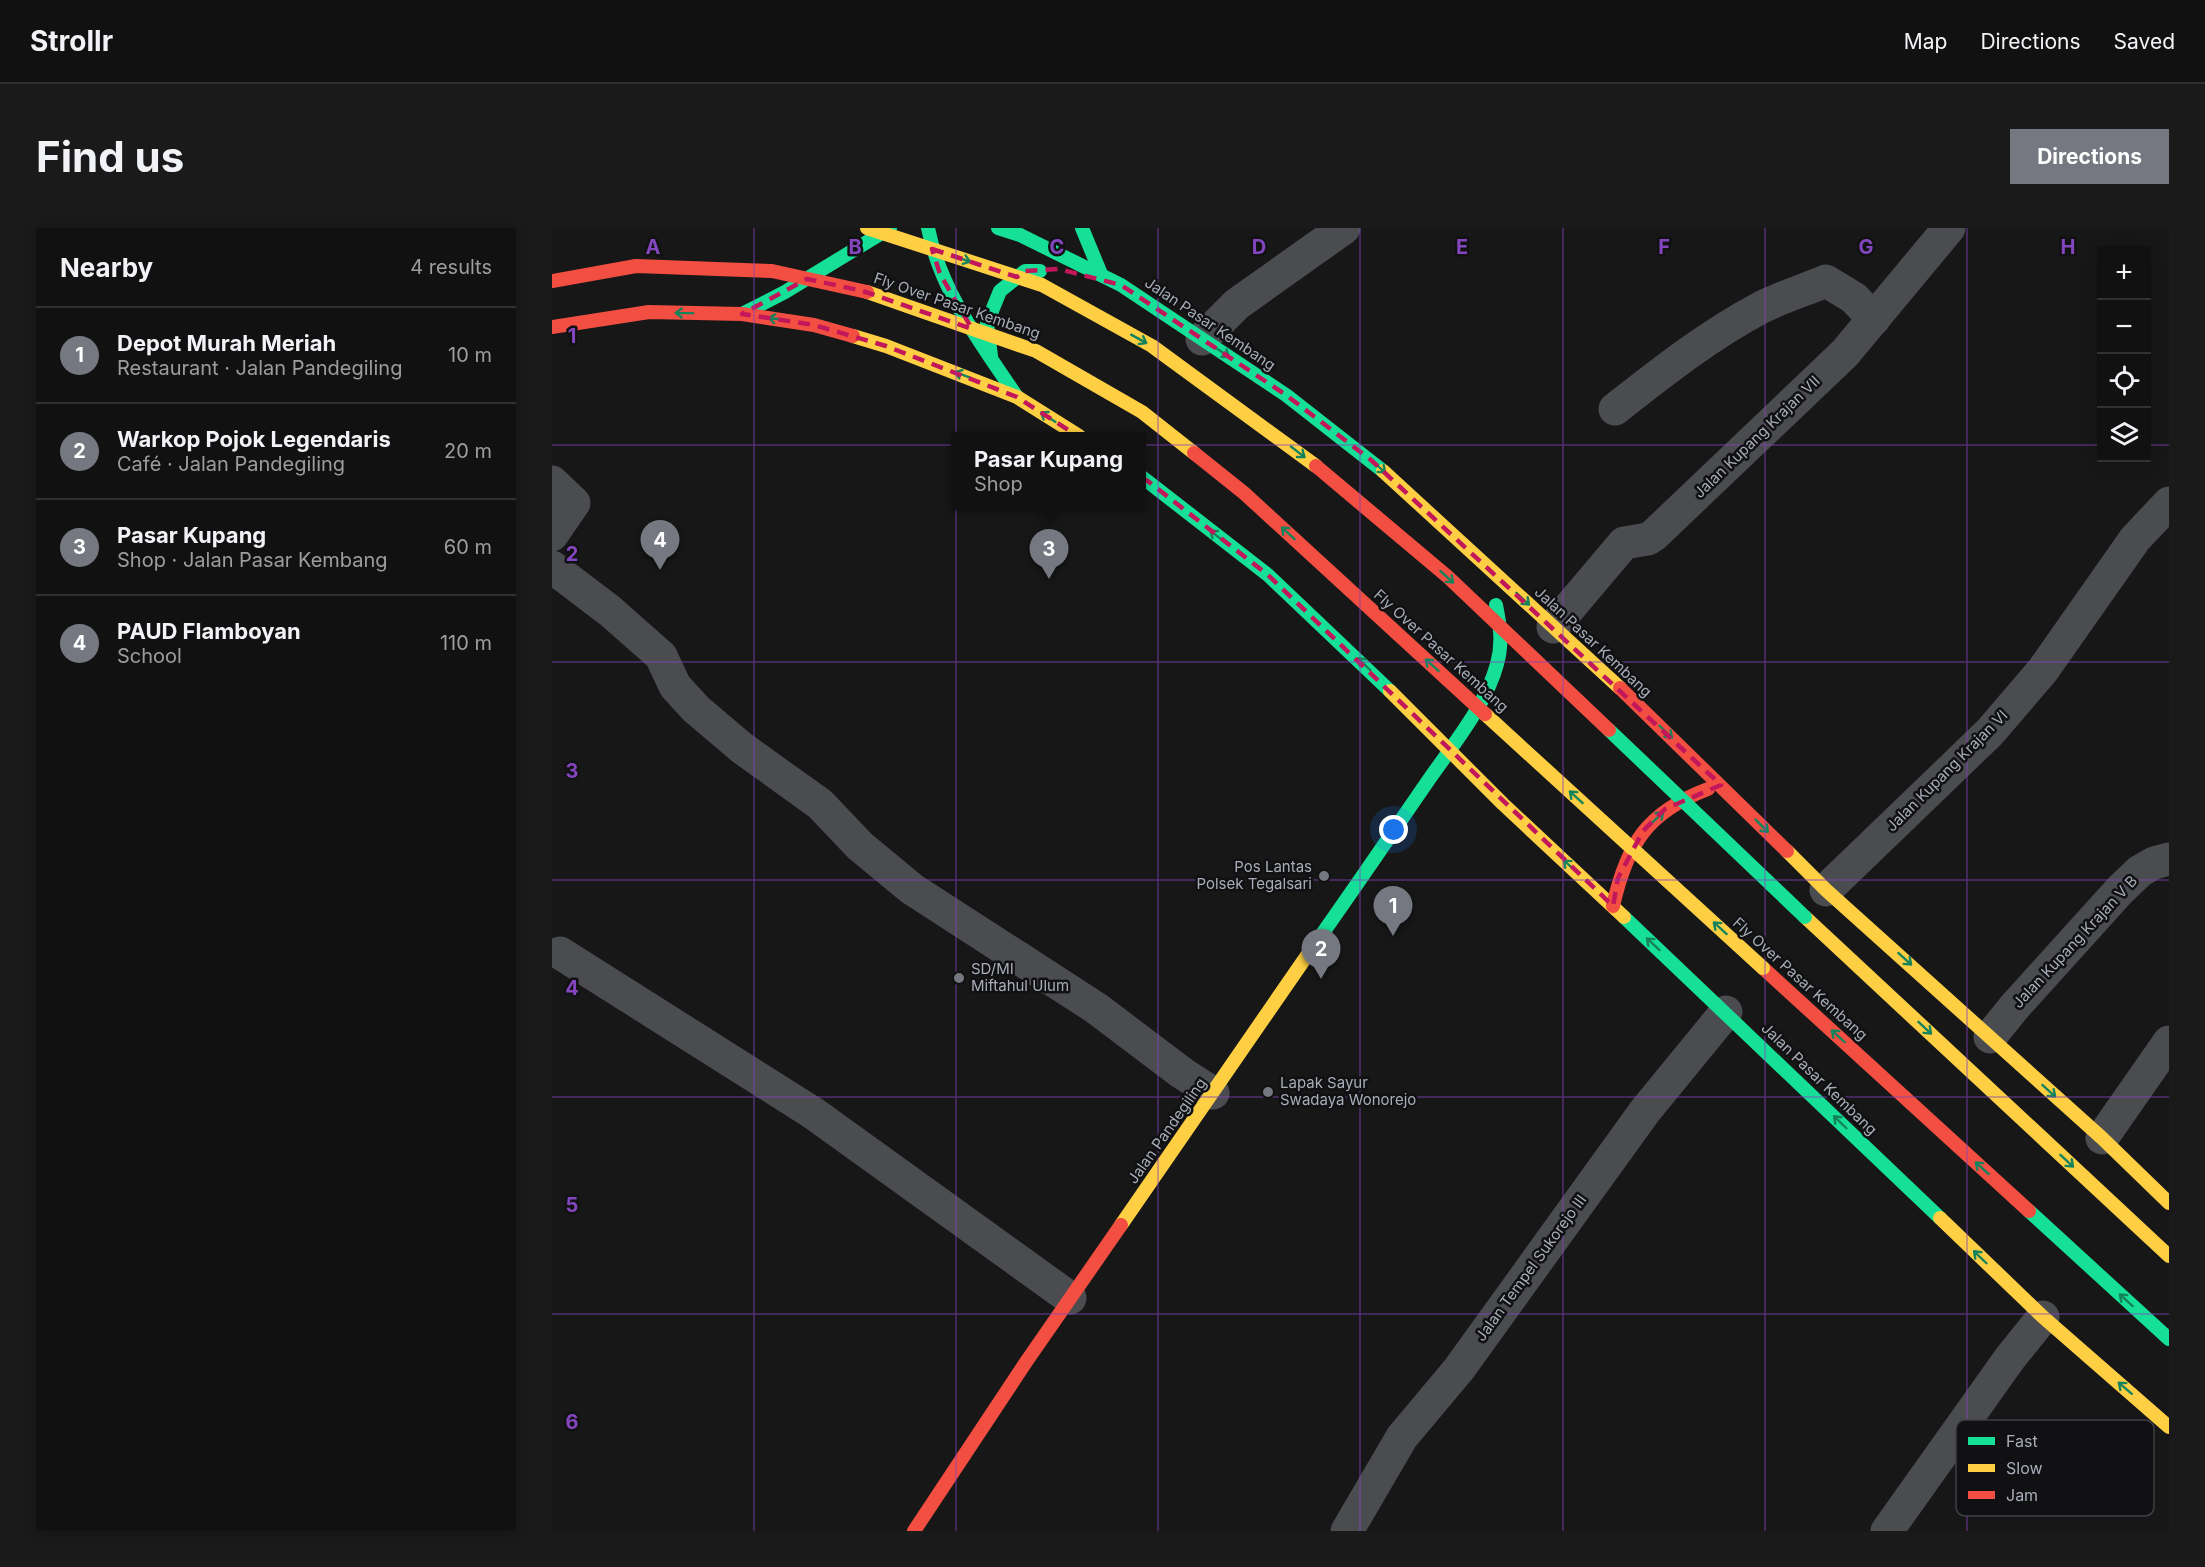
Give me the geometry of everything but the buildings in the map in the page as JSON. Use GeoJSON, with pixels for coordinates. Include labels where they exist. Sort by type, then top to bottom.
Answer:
{"type":"FeatureCollection","features":[{"type":"Feature","properties":{"kind":"main road"},"geometry":{"type":"LineString","coordinates":[[867,228],[1042,285],[1152,346],[1299,452],[1448,578],[1805,917],[2169,1256]]}},
{"type":"Feature","properties":{"kind":"main road"},"geometry":{"type":"LineString","coordinates":[[742,314],[785,292],[890,228]]}},
{"type":"Feature","properties":{"kind":"main road"},"geometry":{"type":"LineString","coordinates":[[928,228],[929,240],[940,274],[1017,397]]}},
{"type":"Feature","properties":{"kind":"main road","name":"Jalan Pasar Kembang"},"geometry":{"type":"LineString","coordinates":[[998,228],[1020,235],[1121,285],[1286,395],[1371,460],[1468,547],[1721,785],[1826,890],[2102,1138],[2169,1203]]}},
{"type":"Feature","properties":{"kind":"main road"},"geometry":{"type":"LineString","coordinates":[[1082,228],[1101,274]]}},
{"type":"Feature","properties":{"kind":"main road","name":"Fly Over Pasar Kembang"},"geometry":{"type":"LineString","coordinates":[[552,281],[636,266],[772,271],[863,291],[1036,351],[1142,412],[1244,493],[2169,1339]]}},
{"type":"Feature","properties":{"kind":"main road"},"geometry":{"type":"LineString","coordinates":[[991,356],[987,323],[992,307],[1000,291],[1025,271],[1059,270],[1121,285]]}},
{"type":"Feature","properties":{"kind":"main road"},"geometry":{"type":"LineString","coordinates":[[552,327],[649,312],[742,314],[814,325],[886,346],[1017,397],[1073,432]]}},
{"type":"Feature","properties":{"kind":"main road","name":"Jalan Pasar Kembang"},"geometry":{"type":"LineString","coordinates":[[1146,480],[1268,575],[1356,657],[1449,751],[1726,1012],[2043,1317],[2169,1427]]}},
{"type":"Feature","properties":{"kind":"main road","name":"Jalan Pasar Kembang"},"geometry":{"type":"LineString","coordinates":[[1449,751],[1494,678],[1502,639],[1499,614],[1491,590],[1468,547]]}},
{"type":"Feature","properties":{"kind":"main road","name":"Jalan Pandegiling"},"geometry":{"type":"LineString","coordinates":[[914,1531],[1070,1298],[1449,751]]}},
{"type":"Feature","properties":{"kind":"main road"},"geometry":{"type":"LineString","coordinates":[[1613,906],[1618,878],[1643,831],[1665,810],[1692,794],[1721,785]]}},
{"type":"Feature","properties":{"kind":"street"},"geometry":{"type":"LineString","coordinates":[[1202,339],[1237,304],[1344,228]]}},
{"type":"Feature","properties":{"kind":"street","name":"Jalan Kupang Krajan VII"},"geometry":{"type":"LineString","coordinates":[[1553,627],[1624,543],[1648,539],[1654,535],[1845,352],[1949,228]]}},
{"type":"Feature","properties":{"kind":"street"},"geometry":{"type":"LineString","coordinates":[[1615,409],[1678,359],[1737,322],[1763,307],[1826,281],[1854,298],[1874,319]]}},
{"type":"Feature","properties":{"kind":"street"},"geometry":{"type":"LineString","coordinates":[[552,482],[574,503],[552,535]]}},
{"type":"Feature","properties":{"kind":"street","name":"Jalan Kupang Krajan VI"},"geometry":{"type":"LineString","coordinates":[[1826,890],[1990,732],[2043,670],[2135,539],[2169,503]]}},
{"type":"Feature","properties":{"kind":"street"},"geometry":{"type":"LineString","coordinates":[[552,567],[610,611],[661,656],[675,686],[696,709],[741,748],[820,804],[860,846],[912,889],[1096,1008],[1182,1073],[1213,1093]]}},
{"type":"Feature","properties":{"kind":"street","name":"Jalan Kupang Krajan V B"},"geometry":{"type":"LineString","coordinates":[[1990,1037],[2120,890],[2140,871],[2154,863],[2169,859]]}},
{"type":"Feature","properties":{"kind":"street"},"geometry":{"type":"LineString","coordinates":[[560,953],[813,1113],[1070,1298]]}},
{"type":"Feature","properties":{"kind":"street","name":"Jalan Tempel Sukorejo III"},"geometry":{"type":"LineString","coordinates":[[1347,1531],[1402,1437],[1459,1369],[1645,1111],[1726,1012]]}},
{"type":"Feature","properties":{"kind":"street"},"geometry":{"type":"LineString","coordinates":[[2102,1138],[2169,1042]]}},
{"type":"Feature","properties":{"kind":"street"},"geometry":{"type":"LineString","coordinates":[[1966,1420],[2010,1358],[2043,1317]]}},
{"type":"Feature","properties":{"kind":"street"},"geometry":{"type":"LineString","coordinates":[[1887,1531],[1956,1434]]}},
{"type":"Feature","properties":{"kind":"highlighted area"},"geometry":{"type":"Polygon","coordinates":[[[932,249],[1017,277],[1025,271],[1059,269],[1121,285],[1286,395],[1371,460],[1721,785],[1665,809],[1643,831],[1618,878],[1613,906],[1268,575],[1149,482],[1017,397],[886,346],[814,325],[742,314],[807,279],[863,291],[972,329],[940,274],[932,249]]]}},
{"type":"Feature","properties":{"kind":"traffic: fast"},"geometry":{"type":"LineString","coordinates":[[742,314],[785,292],[890,228]]}},
{"type":"Feature","properties":{"kind":"traffic: fast"},"geometry":{"type":"LineString","coordinates":[[928,228],[934,252],[952,296],[976,337],[1017,397]]}},
{"type":"Feature","properties":{"kind":"traffic: fast"},"geometry":{"type":"LineString","coordinates":[[998,228],[1020,235],[1121,285],[1286,395],[1383,471]]}},
{"type":"Feature","properties":{"kind":"traffic: fast"},"geometry":{"type":"LineString","coordinates":[[1082,228],[1101,274]]}},
{"type":"Feature","properties":{"kind":"traffic: fast"},"geometry":{"type":"LineString","coordinates":[[991,356],[987,323],[1000,291],[1025,271],[1040,271]]}},
{"type":"Feature","properties":{"kind":"traffic: fast"},"geometry":{"type":"LineString","coordinates":[[1146,480],[1268,575],[1390,691]]}},
{"type":"Feature","properties":{"kind":"traffic: fast"},"geometry":{"type":"LineString","coordinates":[[1315,944],[1459,738],[1486,694],[1500,649],[1500,627],[1496,605]]}},
{"type":"Feature","properties":{"kind":"traffic: fast"},"geometry":{"type":"LineString","coordinates":[[1609,730],[1805,917]]}},
{"type":"Feature","properties":{"kind":"traffic: fast"},"geometry":{"type":"LineString","coordinates":[[1624,917],[1940,1218]]}},
{"type":"Feature","properties":{"kind":"traffic: fast"},"geometry":{"type":"LineString","coordinates":[[2029,1211],[2169,1339]]}},
{"type":"Feature","properties":{"kind":"traffic: slow"},"geometry":{"type":"LineString","coordinates":[[867,228],[1042,285],[1152,346],[1316,466]]}},
{"type":"Feature","properties":{"kind":"traffic: slow"},"geometry":{"type":"LineString","coordinates":[[867,292],[1036,351],[1142,412],[1194,453]]}},
{"type":"Feature","properties":{"kind":"traffic: slow"},"geometry":{"type":"LineString","coordinates":[[853,336],[886,346],[1017,397],[1073,432]]}},
{"type":"Feature","properties":{"kind":"traffic: slow"},"geometry":{"type":"LineString","coordinates":[[1383,471],[1620,688]]}},
{"type":"Feature","properties":{"kind":"traffic: slow"},"geometry":{"type":"LineString","coordinates":[[1390,691],[1503,804],[1624,917]]}},
{"type":"Feature","properties":{"kind":"traffic: slow"},"geometry":{"type":"LineString","coordinates":[[1485,714],[1763,968]]}},
{"type":"Feature","properties":{"kind":"traffic: slow"},"geometry":{"type":"LineString","coordinates":[[1787,851],[1826,890],[2102,1138],[2169,1203]]}},
{"type":"Feature","properties":{"kind":"traffic: slow"},"geometry":{"type":"LineString","coordinates":[[1805,917],[2169,1256]]}},
{"type":"Feature","properties":{"kind":"traffic: slow"},"geometry":{"type":"LineString","coordinates":[[1121,1225],[1315,944]]}},
{"type":"Feature","properties":{"kind":"traffic: slow"},"geometry":{"type":"LineString","coordinates":[[1940,1218],[2043,1317],[2169,1427]]}},
{"type":"Feature","properties":{"kind":"traffic: jam"},"geometry":{"type":"LineString","coordinates":[[552,281],[636,266],[772,271],[867,292]]}},
{"type":"Feature","properties":{"kind":"traffic: jam"},"geometry":{"type":"LineString","coordinates":[[552,327],[649,312],[742,314],[814,325],[853,336]]}},
{"type":"Feature","properties":{"kind":"traffic: jam"},"geometry":{"type":"LineString","coordinates":[[1194,453],[1244,493],[1485,714]]}},
{"type":"Feature","properties":{"kind":"traffic: jam"},"geometry":{"type":"LineString","coordinates":[[1316,466],[1448,577],[1609,730]]}},
{"type":"Feature","properties":{"kind":"traffic: jam"},"geometry":{"type":"LineString","coordinates":[[1620,688],[1787,851]]}},
{"type":"Feature","properties":{"kind":"traffic: jam"},"geometry":{"type":"LineString","coordinates":[[1613,906],[1625,865],[1643,833],[1669,808],[1708,789]]}},
{"type":"Feature","properties":{"kind":"traffic: jam"},"geometry":{"type":"LineString","coordinates":[[1763,968],[2029,1211]]}},
{"type":"Feature","properties":{"kind":"traffic: jam"},"geometry":{"type":"LineString","coordinates":[[914,1531],[1026,1362],[1121,1225]]}},
{"type":"Feature","properties":{"kind":"place","name":"PAUD Flamboyan"},"geometry":{"type":"Point","coordinates":[660,570]}},
{"type":"Feature","properties":{"kind":"place","name":"Pasar Kupang"},"geometry":{"type":"Point","coordinates":[1049,579]}},
{"type":"Feature","properties":{"kind":"place","name":"Pos Lantas Polsek Tegalsari"},"geometry":{"type":"Point","coordinates":[1324,876]}},
{"type":"Feature","properties":{"kind":"place","name":"Depot Murah Meriah"},"geometry":{"type":"Point","coordinates":[1393,936]}},
{"type":"Feature","properties":{"kind":"place","name":"SD/MI Miftahul Ulum"},"geometry":{"type":"Point","coordinates":[959,978]}},
{"type":"Feature","properties":{"kind":"place","name":"Warkop Pojok Legendaris"},"geometry":{"type":"Point","coordinates":[1321,979]}},
{"type":"Feature","properties":{"kind":"place","name":"Lapak Sayur Swadaya Wonorejo"},"geometry":{"type":"Point","coordinates":[1268,1092]}}]}
